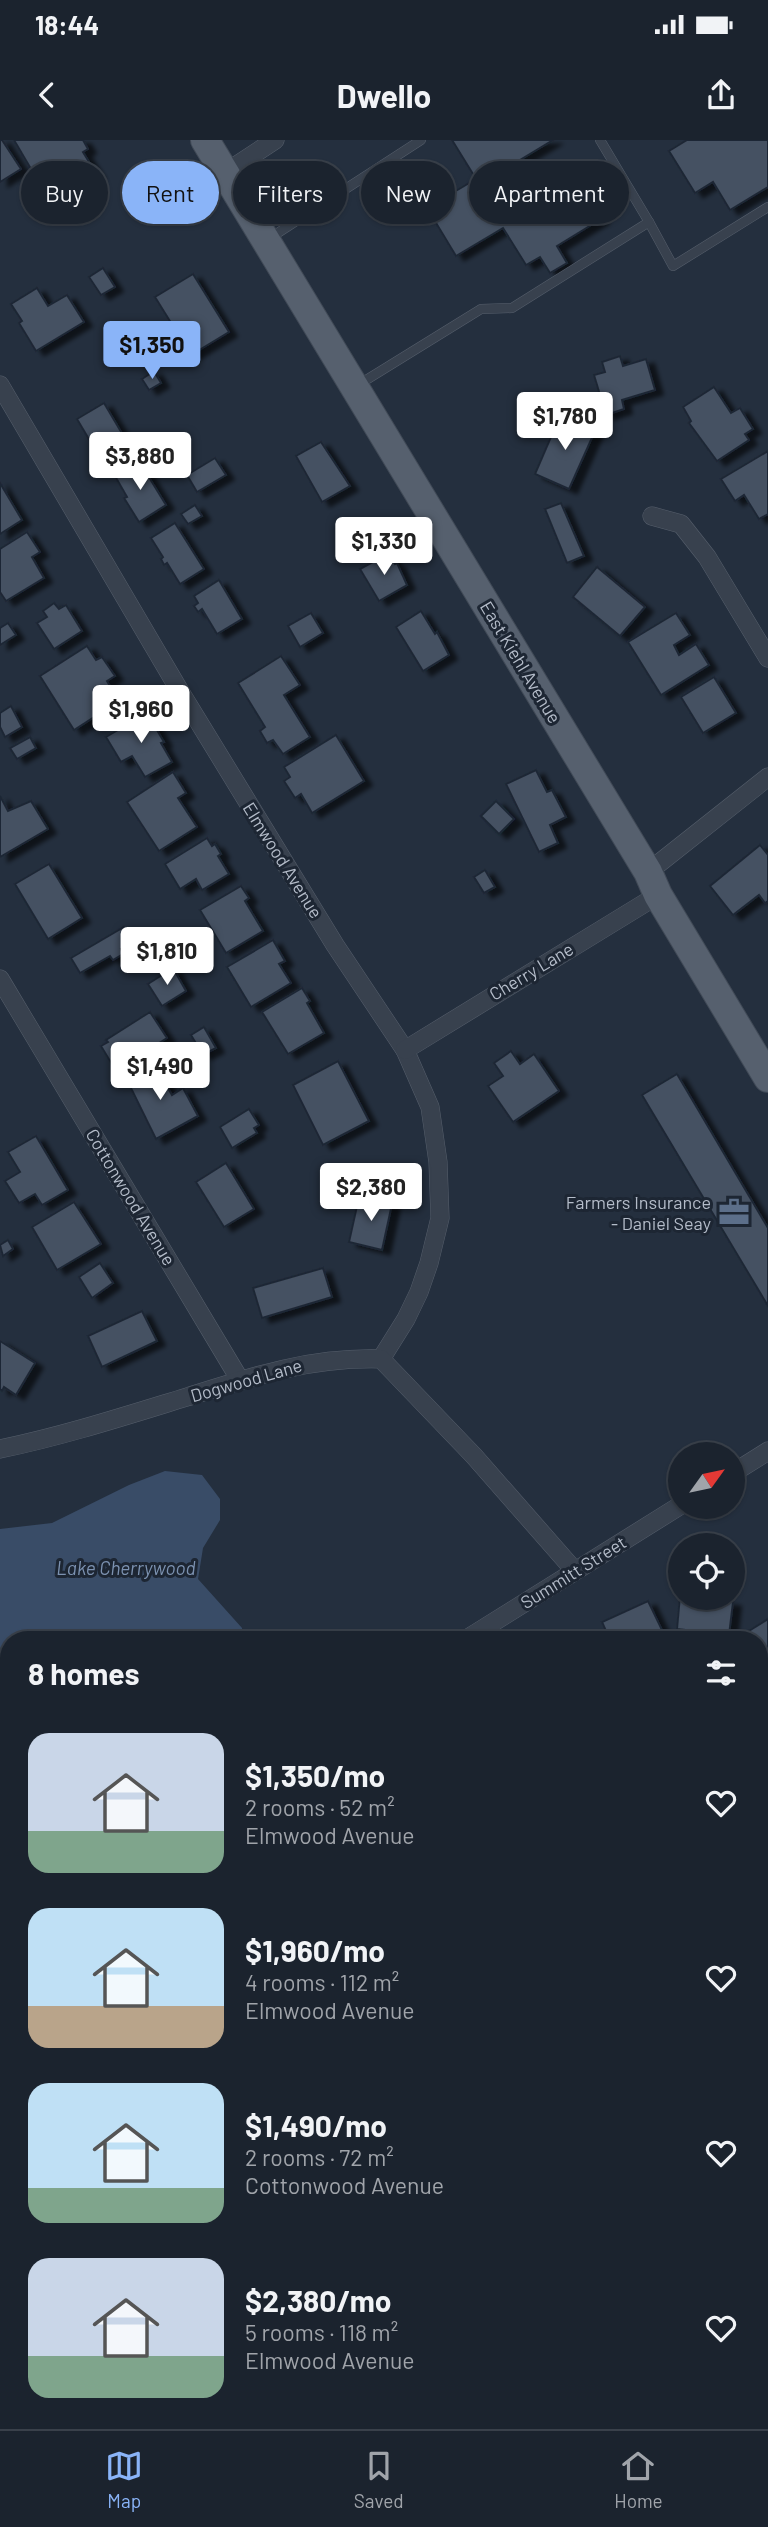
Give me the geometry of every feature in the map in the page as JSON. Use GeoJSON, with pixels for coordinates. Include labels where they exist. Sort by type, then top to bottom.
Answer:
{"type":"FeatureCollection","features":[{"type":"Feature","properties":{"kind":"main road","name":"East Kiehl Avenue"},"geometry":{"type":"LineString","coordinates":[[205,140],[768,1078]]}},
{"type":"Feature","properties":{"kind":"street"},"geometry":{"type":"LineString","coordinates":[[225,173],[275,140]]}},
{"type":"Feature","properties":{"kind":"street","name":"Elmwood Avenue"},"geometry":{"type":"LineString","coordinates":[[0,385],[181,693],[335,945],[405,1050],[429,1107],[438,1162],[440,1218],[419,1292],[381,1359]]}},
{"type":"Feature","properties":{"kind":"street"},"geometry":{"type":"LineString","coordinates":[[652,516],[681,524],[707,556],[768,658]]}},
{"type":"Feature","properties":{"kind":"street","name":"Cherry Lane"},"geometry":{"type":"LineString","coordinates":[[405,1050],[653,884],[768,777]]}},
{"type":"Feature","properties":{"kind":"street","name":"Cottonwood Avenue"},"geometry":{"type":"LineString","coordinates":[[0,979],[240,1380]]}},
{"type":"Feature","properties":{"kind":"street","name":"Dogwood Lane"},"geometry":{"type":"LineString","coordinates":[[0,1448],[310,1362],[352,1358],[381,1359]]}},
{"type":"Feature","properties":{"kind":"street"},"geometry":{"type":"LineString","coordinates":[[381,1359],[474,1456],[574,1570]]}},
{"type":"Feature","properties":{"kind":"street"},"geometry":{"type":"LineString","coordinates":[[746,1465],[768,1451]]}},
{"type":"Feature","properties":{"kind":"street","name":"Summitt Street"},"geometry":{"type":"LineString","coordinates":[[479,1631],[668,1513]]}},
{"type":"Feature","properties":{"kind":"lane"},"geometry":{"type":"LineString","coordinates":[[266,241],[421,140]]}},
{"type":"Feature","properties":{"kind":"lane"},"geometry":{"type":"LineString","coordinates":[[600,140],[673,266],[768,207]]}},
{"type":"Feature","properties":{"kind":"lane"},"geometry":{"type":"LineString","coordinates":[[354,387],[481,309],[512,308],[649,222]]}},
{"type":"Feature","properties":{"kind":"water","name":"Lake Cherrywood"},"geometry":{"type":"Polygon","coordinates":[[[165,1471],[202,1475],[220,1499],[220,1520],[203,1548],[198,1579],[242,1631],[0,1631],[0,1529],[52,1523],[129,1485],[165,1471]]]}},
{"type":"Feature","properties":{"kind":"building"},"geometry":{"type":"Polygon","coordinates":[[[0,140],[2,140],[21,169],[0,182],[0,140]]]}},
{"type":"Feature","properties":{"kind":"building"},"geometry":{"type":"Polygon","coordinates":[[[14,140],[83,140],[88,149],[83,152],[88,161],[26,161],[14,140]]]}},
{"type":"Feature","properties":{"kind":"building"},"geometry":{"type":"Polygon","coordinates":[[[452,140],[553,140],[518,161],[469,161],[469,168],[452,140]]]}},
{"type":"Feature","properties":{"kind":"building"},"geometry":{"type":"Polygon","coordinates":[[[687,140],[768,140],[768,187],[730,210],[713,182],[695,193],[669,151],[687,140]]]}},
{"type":"Feature","properties":{"kind":"building"},"geometry":{"type":"Polygon","coordinates":[[[469,183],[469,224],[593,224],[557,246],[567,263],[550,273],[540,257],[526,265],[503,228],[456,256],[437,224],[455,224],[455,191],[469,183]]]}},
{"type":"Feature","properties":{"kind":"building"},"geometry":{"type":"Polygon","coordinates":[[[103,268],[115,287],[101,295],[89,277],[103,268]]]}},
{"type":"Feature","properties":{"kind":"building"},"geometry":{"type":"Polygon","coordinates":[[[193,274],[229,332],[191,355],[155,297],[193,274]]]}},
{"type":"Feature","properties":{"kind":"building"},"geometry":{"type":"Polygon","coordinates":[[[37,288],[48,306],[67,295],[84,322],[36,351],[11,304],[37,288]]]}},
{"type":"Feature","properties":{"kind":"building"},"geometry":{"type":"Polygon","coordinates":[[[620,356],[623,366],[646,359],[655,390],[622,400],[624,409],[606,415],[594,375],[605,372],[602,362],[620,356]]]}},
{"type":"Feature","properties":{"kind":"building"},"geometry":{"type":"Polygon","coordinates":[[[154,371],[161,383],[149,390],[142,379],[154,371]]]}},
{"type":"Feature","properties":{"kind":"building"},"geometry":{"type":"Polygon","coordinates":[[[714,387],[731,413],[740,408],[753,429],[745,434],[749,440],[717,461],[689,423],[691,421],[683,407],[714,387]]]}},
{"type":"Feature","properties":{"kind":"building"},"geometry":{"type":"Polygon","coordinates":[[[104,403],[133,452],[109,466],[77,419],[104,403]]]}},
{"type":"Feature","properties":{"kind":"building"},"geometry":{"type":"Polygon","coordinates":[[[560,416],[595,431],[569,489],[535,474],[560,416]]]}},
{"type":"Feature","properties":{"kind":"building"},"geometry":{"type":"Polygon","coordinates":[[[321,442],[350,486],[322,502],[296,456],[321,442]]]}},
{"type":"Feature","properties":{"kind":"building"},"geometry":{"type":"Polygon","coordinates":[[[768,451],[768,514],[759,519],[744,495],[735,501],[721,479],[768,451]]]}},
{"type":"Feature","properties":{"kind":"building"},"geometry":{"type":"Polygon","coordinates":[[[215,458],[226,475],[197,492],[187,475],[215,458]]]}},
{"type":"Feature","properties":{"kind":"building"},"geometry":{"type":"Polygon","coordinates":[[[139,461],[166,505],[139,522],[124,498],[127,497],[115,476],[139,461]]]}},
{"type":"Feature","properties":{"kind":"building"},"geometry":{"type":"Polygon","coordinates":[[[0,483],[22,520],[0,534],[0,483]]]}},
{"type":"Feature","properties":{"kind":"building"},"geometry":{"type":"Polygon","coordinates":[[[561,503],[584,556],[567,563],[545,509],[561,503]]]}},
{"type":"Feature","properties":{"kind":"building"},"geometry":{"type":"Polygon","coordinates":[[[195,505],[202,516],[188,524],[181,514],[195,505]]]}},
{"type":"Feature","properties":{"kind":"building"},"geometry":{"type":"Polygon","coordinates":[[[175,523],[204,569],[180,584],[167,563],[164,565],[161,559],[163,557],[151,538],[175,523]]]}},
{"type":"Feature","properties":{"kind":"building"},"geometry":{"type":"Polygon","coordinates":[[[27,532],[40,552],[32,557],[44,578],[6,601],[0,592],[0,549],[27,532]]]}},
{"type":"Feature","properties":{"kind":"building"},"geometry":{"type":"Polygon","coordinates":[[[389,553],[407,585],[379,601],[360,569],[389,553]]]}},
{"type":"Feature","properties":{"kind":"building"},"geometry":{"type":"Polygon","coordinates":[[[597,567],[645,607],[620,636],[573,597],[597,567]]]}},
{"type":"Feature","properties":{"kind":"building"},"geometry":{"type":"Polygon","coordinates":[[[219,580],[242,619],[217,634],[202,609],[198,612],[194,606],[198,603],[194,596],[219,580]]]}},
{"type":"Feature","properties":{"kind":"building"},"geometry":{"type":"Polygon","coordinates":[[[54,603],[59,609],[66,605],[82,631],[54,649],[37,623],[47,617],[43,611],[54,603]]]}},
{"type":"Feature","properties":{"kind":"building"},"geometry":{"type":"Polygon","coordinates":[[[421,611],[435,634],[437,632],[449,655],[423,671],[396,627],[421,611]]]}},
{"type":"Feature","properties":{"kind":"building"},"geometry":{"type":"Polygon","coordinates":[[[311,613],[323,633],[300,647],[288,626],[311,613]]]}},
{"type":"Feature","properties":{"kind":"building"},"geometry":{"type":"Polygon","coordinates":[[[676,613],[690,635],[674,645],[679,655],[696,644],[709,665],[661,695],[628,642],[676,613]]]}},
{"type":"Feature","properties":{"kind":"building"},"geometry":{"type":"Polygon","coordinates":[[[8,623],[16,635],[0,645],[0,628],[8,623]]]}},
{"type":"Feature","properties":{"kind":"building"},"geometry":{"type":"Polygon","coordinates":[[[87,646],[96,660],[102,657],[115,676],[107,681],[119,701],[74,730],[40,676],[87,646]]]}},
{"type":"Feature","properties":{"kind":"building"},"geometry":{"type":"Polygon","coordinates":[[[281,656],[300,685],[284,695],[310,737],[283,754],[273,740],[267,743],[260,731],[265,727],[238,683],[281,656]]]}},
{"type":"Feature","properties":{"kind":"building"},"geometry":{"type":"Polygon","coordinates":[[[714,677],[736,713],[703,733],[681,697],[714,677]]]}},
{"type":"Feature","properties":{"kind":"building"},"geometry":{"type":"Polygon","coordinates":[[[11,706],[22,727],[5,737],[0,727],[0,713],[11,706]]]}},
{"type":"Feature","properties":{"kind":"building"},"geometry":{"type":"Polygon","coordinates":[[[147,713],[172,762],[145,777],[132,756],[121,762],[106,737],[147,713]]]}},
{"type":"Feature","properties":{"kind":"building"},"geometry":{"type":"Polygon","coordinates":[[[336,735],[364,781],[312,813],[301,794],[295,798],[284,781],[290,777],[284,767],[336,735]]]}},
{"type":"Feature","properties":{"kind":"building"},"geometry":{"type":"Polygon","coordinates":[[[30,737],[36,748],[17,759],[10,748],[30,737]]]}},
{"type":"Feature","properties":{"kind":"building"},"geometry":{"type":"Polygon","coordinates":[[[536,770],[547,792],[552,790],[566,817],[550,825],[558,843],[539,852],[506,784],[536,770]]]}},
{"type":"Feature","properties":{"kind":"building"},"geometry":{"type":"Polygon","coordinates":[[[173,772],[186,793],[178,798],[197,827],[159,851],[127,802],[173,772]]]}},
{"type":"Feature","properties":{"kind":"building"},"geometry":{"type":"Polygon","coordinates":[[[0,796],[8,811],[31,801],[48,829],[0,857],[0,796]]]}},
{"type":"Feature","properties":{"kind":"building"},"geometry":{"type":"Polygon","coordinates":[[[496,801],[514,819],[499,834],[481,816],[496,801]]]}},
{"type":"Feature","properties":{"kind":"building"},"geometry":{"type":"Polygon","coordinates":[[[207,838],[212,846],[215,844],[221,854],[218,856],[229,874],[202,890],[196,879],[180,889],[165,864],[207,838]]]}},
{"type":"Feature","properties":{"kind":"building"},"geometry":{"type":"Polygon","coordinates":[[[760,845],[768,855],[768,901],[765,903],[759,895],[733,915],[710,886],[760,845]]]}},
{"type":"Feature","properties":{"kind":"building"},"geometry":{"type":"Polygon","coordinates":[[[49,864],[82,918],[48,939],[15,884],[49,864]]]}},
{"type":"Feature","properties":{"kind":"building"},"geometry":{"type":"Polygon","coordinates":[[[485,870],[495,887],[484,893],[474,877],[485,870]]]}},
{"type":"Feature","properties":{"kind":"building"},"geometry":{"type":"Polygon","coordinates":[[[241,886],[249,898],[245,901],[263,931],[226,953],[200,910],[241,886]]]}},
{"type":"Feature","properties":{"kind":"building"},"geometry":{"type":"Polygon","coordinates":[[[124,927],[133,943],[121,949],[123,954],[113,960],[110,956],[80,973],[71,958],[124,927]]]}},
{"type":"Feature","properties":{"kind":"building"},"geometry":{"type":"Polygon","coordinates":[[[273,940],[285,961],[279,964],[291,983],[251,1007],[227,967],[273,940]]]}},
{"type":"Feature","properties":{"kind":"building"},"geometry":{"type":"Polygon","coordinates":[[[173,968],[186,991],[162,1006],[148,984],[173,968]]]}},
{"type":"Feature","properties":{"kind":"building"},"geometry":{"type":"Polygon","coordinates":[[[302,988],[324,1033],[288,1054],[262,1012],[302,988]]]}},
{"type":"Feature","properties":{"kind":"building"},"geometry":{"type":"Polygon","coordinates":[[[150,1012],[167,1038],[123,1066],[120,1061],[113,1066],[101,1046],[150,1012]]]}},
{"type":"Feature","properties":{"kind":"building"},"geometry":{"type":"Polygon","coordinates":[[[204,1027],[216,1048],[203,1055],[191,1035],[204,1027]]]}},
{"type":"Feature","properties":{"kind":"building"},"geometry":{"type":"Polygon","coordinates":[[[511,1051],[520,1064],[534,1054],[559,1091],[513,1122],[488,1086],[503,1076],[494,1063],[511,1051]]]}},
{"type":"Feature","properties":{"kind":"building"},"geometry":{"type":"Polygon","coordinates":[[[338,1061],[369,1121],[323,1145],[293,1085],[338,1061]]]}},
{"type":"Feature","properties":{"kind":"building"},"geometry":{"type":"Polygon","coordinates":[[[154,1063],[172,1095],[183,1088],[198,1116],[156,1139],[126,1078],[154,1063]]]}},
{"type":"Feature","properties":{"kind":"building"},"geometry":{"type":"Polygon","coordinates":[[[677,1074],[768,1228],[768,1306],[642,1095],[677,1074]]]}},
{"type":"Feature","properties":{"kind":"building"},"geometry":{"type":"Polygon","coordinates":[[[249,1109],[259,1125],[254,1128],[257,1133],[232,1148],[220,1127],[249,1109]]]}},
{"type":"Feature","properties":{"kind":"building"},"geometry":{"type":"Polygon","coordinates":[[[36,1136],[68,1190],[42,1205],[35,1194],[19,1203],[5,1181],[20,1172],[8,1152],[36,1136]]]}},
{"type":"Feature","properties":{"kind":"building"},"geometry":{"type":"Polygon","coordinates":[[[226,1163],[254,1209],[224,1227],[196,1182],[226,1163]]]}},
{"type":"Feature","properties":{"kind":"building"},"geometry":{"type":"Polygon","coordinates":[[[359,1197],[392,1204],[382,1250],[349,1242],[359,1197]]]}},
{"type":"Feature","properties":{"kind":"building"},"geometry":{"type":"Polygon","coordinates":[[[74,1202],[101,1244],[57,1270],[32,1227],[74,1202]]]}},
{"type":"Feature","properties":{"kind":"building"},"geometry":{"type":"Polygon","coordinates":[[[8,1240],[13,1249],[3,1256],[0,1245],[8,1240]]]}},
{"type":"Feature","properties":{"kind":"building"},"geometry":{"type":"Polygon","coordinates":[[[100,1263],[113,1283],[92,1298],[79,1277],[100,1263]]]}},
{"type":"Feature","properties":{"kind":"building"},"geometry":{"type":"Polygon","coordinates":[[[323,1268],[332,1297],[262,1318],[253,1288],[323,1268]]]}},
{"type":"Feature","properties":{"kind":"building"},"geometry":{"type":"Polygon","coordinates":[[[142,1311],[157,1341],[102,1367],[88,1336],[142,1311]]]}},
{"type":"Feature","properties":{"kind":"building"},"geometry":{"type":"Polygon","coordinates":[[[0,1341],[35,1363],[16,1395],[4,1387],[2,1391],[0,1389],[0,1341]]]}},
{"type":"Feature","properties":{"kind":"building"},"geometry":{"type":"Polygon","coordinates":[[[648,1601],[663,1631],[606,1631],[602,1622],[648,1601]]]}},
{"type":"Feature","properties":{"kind":"building"},"geometry":{"type":"Polygon","coordinates":[[[679,1610],[732,1610],[729,1631],[677,1629],[679,1610]]]}},
{"type":"Feature","properties":{"kind":"building"},"geometry":{"type":"Polygon","coordinates":[[[768,1619],[768,1631],[749,1631],[768,1619]]]}},
{"type":"Feature","properties":{"kind":"place","name":"Farmers Insurance - Daniel Seay"},"geometry":{"type":"Point","coordinates":[734,1212]}}]}
